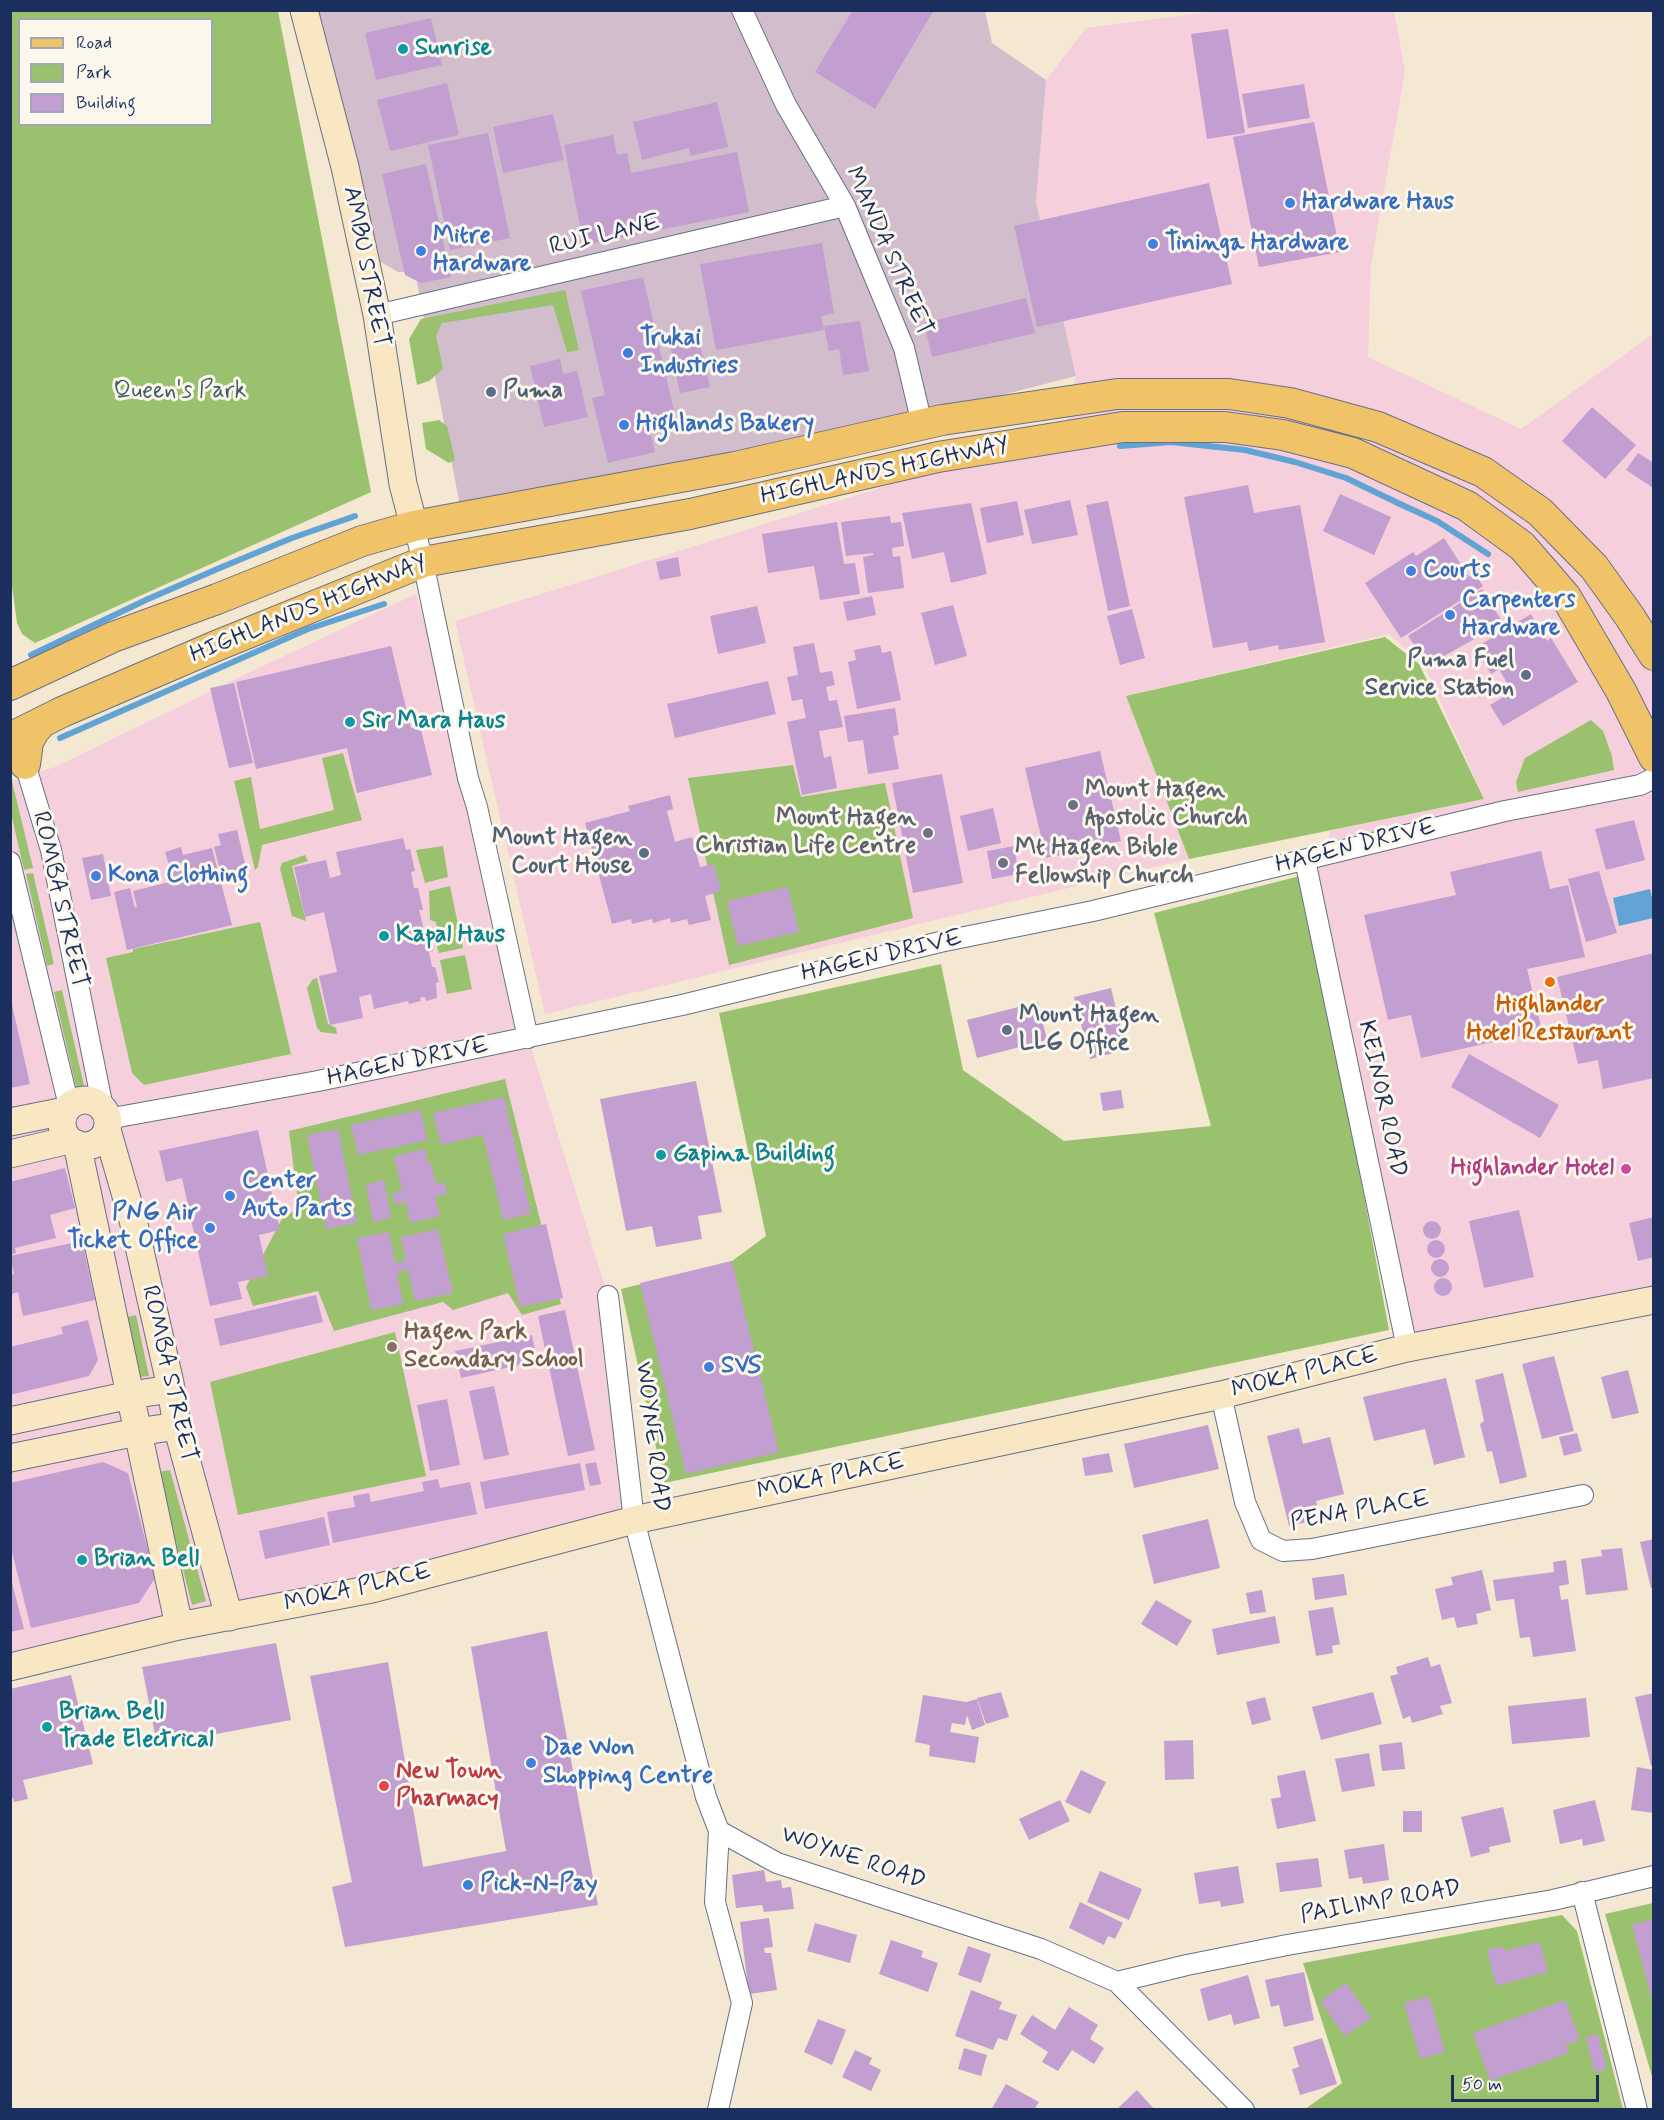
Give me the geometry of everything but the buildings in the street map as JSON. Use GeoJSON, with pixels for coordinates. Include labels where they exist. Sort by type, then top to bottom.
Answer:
{"type":"FeatureCollection","features":[{"type":"Feature","properties":{"kind":"main road","name":"HIGHLANDS HIGHWAY"},"geometry":{"type":"LineString","coordinates":[[13,684],[112,637],[216,599],[362,541],[414,526],[735,467],[942,420],[1117,394],[1229,394],[1290,402],[1378,427],[1483,472],[1540,512],[1594,567],[1630,616],[1653,655]]}},
{"type":"Feature","properties":{"kind":"main road","name":"HIGHLANDS HIGHWAY"},"geometry":{"type":"LineString","coordinates":[[14,749],[41,723],[62,712],[216,646],[423,562],[690,514],[938,457],[1123,427],[1225,427],[1283,435],[1353,453],[1467,506],[1522,546],[1566,597],[1621,691],[1653,757]]}},
{"type":"Feature","properties":{"kind":"main road"},"geometry":{"type":"LineString","coordinates":[[13,684],[16,710],[27,720],[41,723]]}},
{"type":"Feature","properties":{"kind":"street","name":"AMBU STREET"},"geometry":{"type":"LineString","coordinates":[[304,10],[345,167],[377,315],[403,484],[414,526]]}},
{"type":"Feature","properties":{"kind":"street","name":"MANDA STREET"},"geometry":{"type":"LineString","coordinates":[[742,10],[786,105],[845,206],[904,348],[922,424]]}},
{"type":"Feature","properties":{"kind":"street","name":"RUI LANE"},"geometry":{"type":"LineString","coordinates":[[377,315],[845,206]]}},
{"type":"Feature","properties":{"kind":"street"},"geometry":{"type":"LineString","coordinates":[[414,526],[468,778],[477,807],[528,1038]]}},
{"type":"Feature","properties":{"kind":"street","name":"ROMBA STREET"},"geometry":{"type":"LineString","coordinates":[[14,749],[51,850],[105,1119],[133,1220],[171,1389],[177,1426],[229,1617]]}},
{"type":"Feature","properties":{"kind":"street","name":"HAGEN DRIVE"},"geometry":{"type":"LineString","coordinates":[[105,1119],[318,1081],[682,1005],[940,942],[1093,911],[1505,811],[1640,785],[1653,777]]}},
{"type":"Feature","properties":{"kind":"street","name":"KEINOR ROAD"},"geometry":{"type":"LineString","coordinates":[[1305,860],[1407,1348]]}},
{"type":"Feature","properties":{"kind":"street","name":"ROMBA STREET"},"geometry":{"type":"LineString","coordinates":[[10,862],[67,1108]]}},
{"type":"Feature","properties":{"kind":"street"},"geometry":{"type":"LineString","coordinates":[[10,1122],[67,1108],[83,1100],[97,1103],[105,1119],[97,1142],[90,1145],[73,1142],[10,1154]]}},
{"type":"Feature","properties":{"kind":"street"},"geometry":{"type":"LineString","coordinates":[[67,1108],[62,1126],[64,1133],[73,1142]]}},
{"type":"Feature","properties":{"kind":"street","name":"ROMBA STREET"},"geometry":{"type":"LineString","coordinates":[[73,1142],[180,1626]]}},
{"type":"Feature","properties":{"kind":"street","name":"WOYNE ROAD"},"geometry":{"type":"LineString","coordinates":[[608,1296],[634,1520],[706,1797],[719,1831],[777,1863],[1041,1948],[1117,1982],[1244,2109]]}},
{"type":"Feature","properties":{"kind":"street","name":"MOKA PLACE"},"geometry":{"type":"LineString","coordinates":[[10,1667],[180,1626],[372,1589],[634,1520],[1221,1395],[1407,1348],[1653,1300]]}},
{"type":"Feature","properties":{"kind":"street"},"geometry":{"type":"LineString","coordinates":[[10,1421],[130,1395],[171,1389]]}},
{"type":"Feature","properties":{"kind":"street","name":"PENA PLACE"},"geometry":{"type":"LineString","coordinates":[[1221,1395],[1245,1502],[1261,1540],[1283,1551],[1312,1549],[1584,1495]]}},
{"type":"Feature","properties":{"kind":"street"},"geometry":{"type":"LineString","coordinates":[[10,1458],[177,1426]]}},
{"type":"Feature","properties":{"kind":"street"},"geometry":{"type":"LineString","coordinates":[[718,2109],[742,2003],[715,1902],[719,1831]]}},
{"type":"Feature","properties":{"kind":"street","name":"PAILIMP ROAD"},"geometry":{"type":"LineString","coordinates":[[1117,1982],[1276,1948],[1553,1900],[1653,1876]]}},
{"type":"Feature","properties":{"kind":"street"},"geometry":{"type":"LineString","coordinates":[[1582,1892],[1637,2109]]}},
{"type":"Feature","properties":{"kind":"shaded area"},"geometry":{"type":"Polygon","coordinates":[[[1223,10],[1394,11],[1405,71],[1371,265],[1368,357],[1521,429],[1653,334],[1653,1305],[1407,1348],[1305,860],[1329,856],[1329,831],[1484,799],[1425,667],[1389,634],[1126,696],[1189,859],[545,1014],[455,621],[1065,430],[1076,376],[1036,202],[1046,80],[1086,28],[1223,10]]]}},
{"type":"Feature","properties":{"kind":"shaded area"},"geometry":{"type":"Polygon","coordinates":[[[297,11],[985,11],[992,43],[1046,80],[1036,202],[1076,376],[499,524],[461,511],[415,272],[398,272],[360,250],[297,11]]]}},
{"type":"Feature","properties":{"kind":"shaded area"},"geometry":{"type":"Polygon","coordinates":[[[416,594],[468,778],[528,1038],[608,1296],[634,1520],[11,1661],[11,781],[55,767],[416,594]]]}},
{"type":"Feature","properties":{"kind":"green space","name":"Queen's Park"},"geometry":{"type":"Polygon","coordinates":[[[10,11],[278,11],[371,492],[35,643],[22,634],[17,623],[11,579],[10,11]]]}},
{"type":"Feature","properties":{"kind":"green space"},"geometry":{"type":"Polygon","coordinates":[[[565,290],[579,350],[567,352],[553,305],[442,323],[436,336],[443,369],[429,381],[417,385],[409,339],[421,319],[565,290]]]}},
{"type":"Feature","properties":{"kind":"green space"},"geometry":{"type":"Polygon","coordinates":[[[439,420],[447,426],[455,460],[449,463],[426,449],[422,423],[439,420]]]}},
{"type":"Feature","properties":{"kind":"green space"},"geometry":{"type":"Polygon","coordinates":[[[1385,637],[1419,664],[1484,799],[1189,859],[1126,696],[1385,637]]]}},
{"type":"Feature","properties":{"kind":"green space"},"geometry":{"type":"Polygon","coordinates":[[[1591,720],[1603,731],[1612,756],[1614,770],[1518,792],[1516,782],[1525,758],[1591,720]]]}},
{"type":"Feature","properties":{"kind":"green space"},"geometry":{"type":"Polygon","coordinates":[[[343,753],[362,820],[262,845],[258,867],[255,870],[234,781],[251,777],[260,829],[334,810],[322,758],[343,753]]]}},
{"type":"Feature","properties":{"kind":"green space"},"geometry":{"type":"Polygon","coordinates":[[[793,765],[801,797],[885,783],[913,918],[729,965],[688,778],[793,765]]]}},
{"type":"Feature","properties":{"kind":"green space"},"geometry":{"type":"Polygon","coordinates":[[[11,777],[33,868],[24,870],[11,813],[11,777]]]}},
{"type":"Feature","properties":{"kind":"green space"},"geometry":{"type":"Polygon","coordinates":[[[443,846],[448,877],[425,883],[416,850],[443,846]]]}},
{"type":"Feature","properties":{"kind":"green space"},"geometry":{"type":"Polygon","coordinates":[[[305,855],[308,861],[292,866],[306,921],[292,916],[280,869],[282,863],[305,855]]]}},
{"type":"Feature","properties":{"kind":"green space"},"geometry":{"type":"Polygon","coordinates":[[[33,873],[54,964],[47,966],[26,874],[33,873]]]}},
{"type":"Feature","properties":{"kind":"green space"},"geometry":{"type":"Polygon","coordinates":[[[1304,875],[1389,1330],[664,1483],[621,1289],[732,1261],[766,1236],[719,1013],[941,964],[963,1070],[1064,1141],[1211,1126],[1154,913],[1304,875]]]}},
{"type":"Feature","properties":{"kind":"green space"},"geometry":{"type":"Polygon","coordinates":[[[450,886],[463,948],[439,953],[436,922],[430,920],[429,891],[450,886]]]}},
{"type":"Feature","properties":{"kind":"green space"},"geometry":{"type":"Polygon","coordinates":[[[260,922],[291,1054],[144,1085],[132,1073],[106,958],[133,952],[133,949],[260,922]]]}},
{"type":"Feature","properties":{"kind":"green space"},"geometry":{"type":"Polygon","coordinates":[[[465,955],[472,989],[447,994],[440,960],[465,955]]]}},
{"type":"Feature","properties":{"kind":"green space"},"geometry":{"type":"Polygon","coordinates":[[[317,978],[328,1024],[336,1028],[337,1034],[321,1032],[317,1028],[307,988],[313,979],[317,978]]]}},
{"type":"Feature","properties":{"kind":"green space"},"geometry":{"type":"Polygon","coordinates":[[[62,990],[86,1094],[78,1095],[54,992],[62,990]]]}},
{"type":"Feature","properties":{"kind":"green space"},"geometry":{"type":"Polygon","coordinates":[[[505,1079],[561,1304],[522,1315],[508,1293],[453,1310],[443,1302],[334,1331],[318,1291],[253,1306],[246,1287],[283,1217],[299,1209],[289,1131],[505,1079]]]}},
{"type":"Feature","properties":{"kind":"green space"},"geometry":{"type":"Polygon","coordinates":[[[136,1315],[149,1376],[139,1377],[127,1317],[136,1315]]]}},
{"type":"Feature","properties":{"kind":"green space"},"geometry":{"type":"Polygon","coordinates":[[[395,1332],[426,1476],[238,1515],[210,1382],[395,1332]]]}},
{"type":"Feature","properties":{"kind":"green space"},"geometry":{"type":"Polygon","coordinates":[[[170,1470],[206,1601],[192,1605],[158,1472],[170,1470]]]}},
{"type":"Feature","properties":{"kind":"green space"},"geometry":{"type":"Polygon","coordinates":[[[1653,1903],[1653,2080],[1605,1914],[1653,1903]]]}},
{"type":"Feature","properties":{"kind":"green space"},"geometry":{"type":"Polygon","coordinates":[[[1562,1915],[1577,1931],[1623,2109],[1305,2109],[1342,2083],[1303,1963],[1562,1915]]]}},
{"type":"Feature","properties":{"kind":"water"},"geometry":{"type":"Polygon","coordinates":[[[1650,889],[1653,918],[1619,926],[1613,898],[1650,889]]]}},
{"type":"Feature","properties":{"kind":"waterway"},"geometry":{"type":"LineString","coordinates":[[1120,446],[1171,442],[1245,450],[1295,462],[1346,478],[1437,521],[1488,554]]}},
{"type":"Feature","properties":{"kind":"waterway"},"geometry":{"type":"LineString","coordinates":[[31,655],[148,599],[222,567],[292,538],[355,516]]}},
{"type":"Feature","properties":{"kind":"waterway"},"geometry":{"type":"LineString","coordinates":[[60,738],[308,629],[384,604]]}},
{"type":"Feature","properties":{"kind":"place","name":"Sunrise"},"geometry":{"type":"Point","coordinates":[403,49]}},
{"type":"Feature","properties":{"kind":"place","name":"Hardware Haus"},"geometry":{"type":"Point","coordinates":[1290,203]}},
{"type":"Feature","properties":{"kind":"place","name":"Tininga Hardware"},"geometry":{"type":"Point","coordinates":[1153,244]}},
{"type":"Feature","properties":{"kind":"place","name":"Mitre Hardware"},"geometry":{"type":"Point","coordinates":[421,251]}},
{"type":"Feature","properties":{"kind":"place","name":"Trukai Industries"},"geometry":{"type":"Point","coordinates":[628,353]}},
{"type":"Feature","properties":{"kind":"place","name":"Puma"},"geometry":{"type":"Point","coordinates":[491,392]}},
{"type":"Feature","properties":{"kind":"place","name":"Highlands Bakery"},"geometry":{"type":"Point","coordinates":[624,425]}},
{"type":"Feature","properties":{"kind":"place","name":"Courts"},"geometry":{"type":"Point","coordinates":[1411,571]}},
{"type":"Feature","properties":{"kind":"place","name":"Carpenters Hardware"},"geometry":{"type":"Point","coordinates":[1450,615]}},
{"type":"Feature","properties":{"kind":"place","name":"Puma Fuel Service Station"},"geometry":{"type":"Point","coordinates":[1526,675]}},
{"type":"Feature","properties":{"kind":"place","name":"Sir Mara Haus"},"geometry":{"type":"Point","coordinates":[350,722]}},
{"type":"Feature","properties":{"kind":"place","name":"Mount Hagen Apostolic Church"},"geometry":{"type":"Point","coordinates":[1073,805]}},
{"type":"Feature","properties":{"kind":"place","name":"Mount Hagen Christian Life Centre"},"geometry":{"type":"Point","coordinates":[928,833]}},
{"type":"Feature","properties":{"kind":"place","name":"Mount Hagen Court House"},"geometry":{"type":"Point","coordinates":[644,853]}},
{"type":"Feature","properties":{"kind":"place","name":"Mt Hagen Bible Fellowship Church"},"geometry":{"type":"Point","coordinates":[1003,863]}},
{"type":"Feature","properties":{"kind":"place","name":"Kona Clothing"},"geometry":{"type":"Point","coordinates":[96,876]}},
{"type":"Feature","properties":{"kind":"place","name":"Kapal Haus"},"geometry":{"type":"Point","coordinates":[384,936]}},
{"type":"Feature","properties":{"kind":"place","name":"Highlander Hotel Restaurant"},"geometry":{"type":"Point","coordinates":[1550,982]}},
{"type":"Feature","properties":{"kind":"place","name":"Mount Hagen LLG Office"},"geometry":{"type":"Point","coordinates":[1007,1030]}},
{"type":"Feature","properties":{"kind":"place","name":"Gapina Building"},"geometry":{"type":"Point","coordinates":[661,1155]}},
{"type":"Feature","properties":{"kind":"place","name":"Highlander Hotel"},"geometry":{"type":"Point","coordinates":[1626,1169]}},
{"type":"Feature","properties":{"kind":"place","name":"Center Auto Parts"},"geometry":{"type":"Point","coordinates":[230,1196]}},
{"type":"Feature","properties":{"kind":"place","name":"PNG Air Ticket Office"},"geometry":{"type":"Point","coordinates":[210,1228]}},
{"type":"Feature","properties":{"kind":"place","name":"Hagen Park Secondary School"},"geometry":{"type":"Point","coordinates":[392,1347]}},
{"type":"Feature","properties":{"kind":"place","name":"SVS"},"geometry":{"type":"Point","coordinates":[709,1367]}},
{"type":"Feature","properties":{"kind":"place","name":"Brian Bell"},"geometry":{"type":"Point","coordinates":[82,1560]}},
{"type":"Feature","properties":{"kind":"place","name":"Brian Bell Trade Electrical"},"geometry":{"type":"Point","coordinates":[47,1727]}},
{"type":"Feature","properties":{"kind":"place","name":"Dae Won Shopping Centre"},"geometry":{"type":"Point","coordinates":[531,1763]}},
{"type":"Feature","properties":{"kind":"place","name":"New Town Pharmacy"},"geometry":{"type":"Point","coordinates":[384,1786]}},
{"type":"Feature","properties":{"kind":"place","name":"Pick-N-Pay"},"geometry":{"type":"Point","coordinates":[468,1885]}}]}
